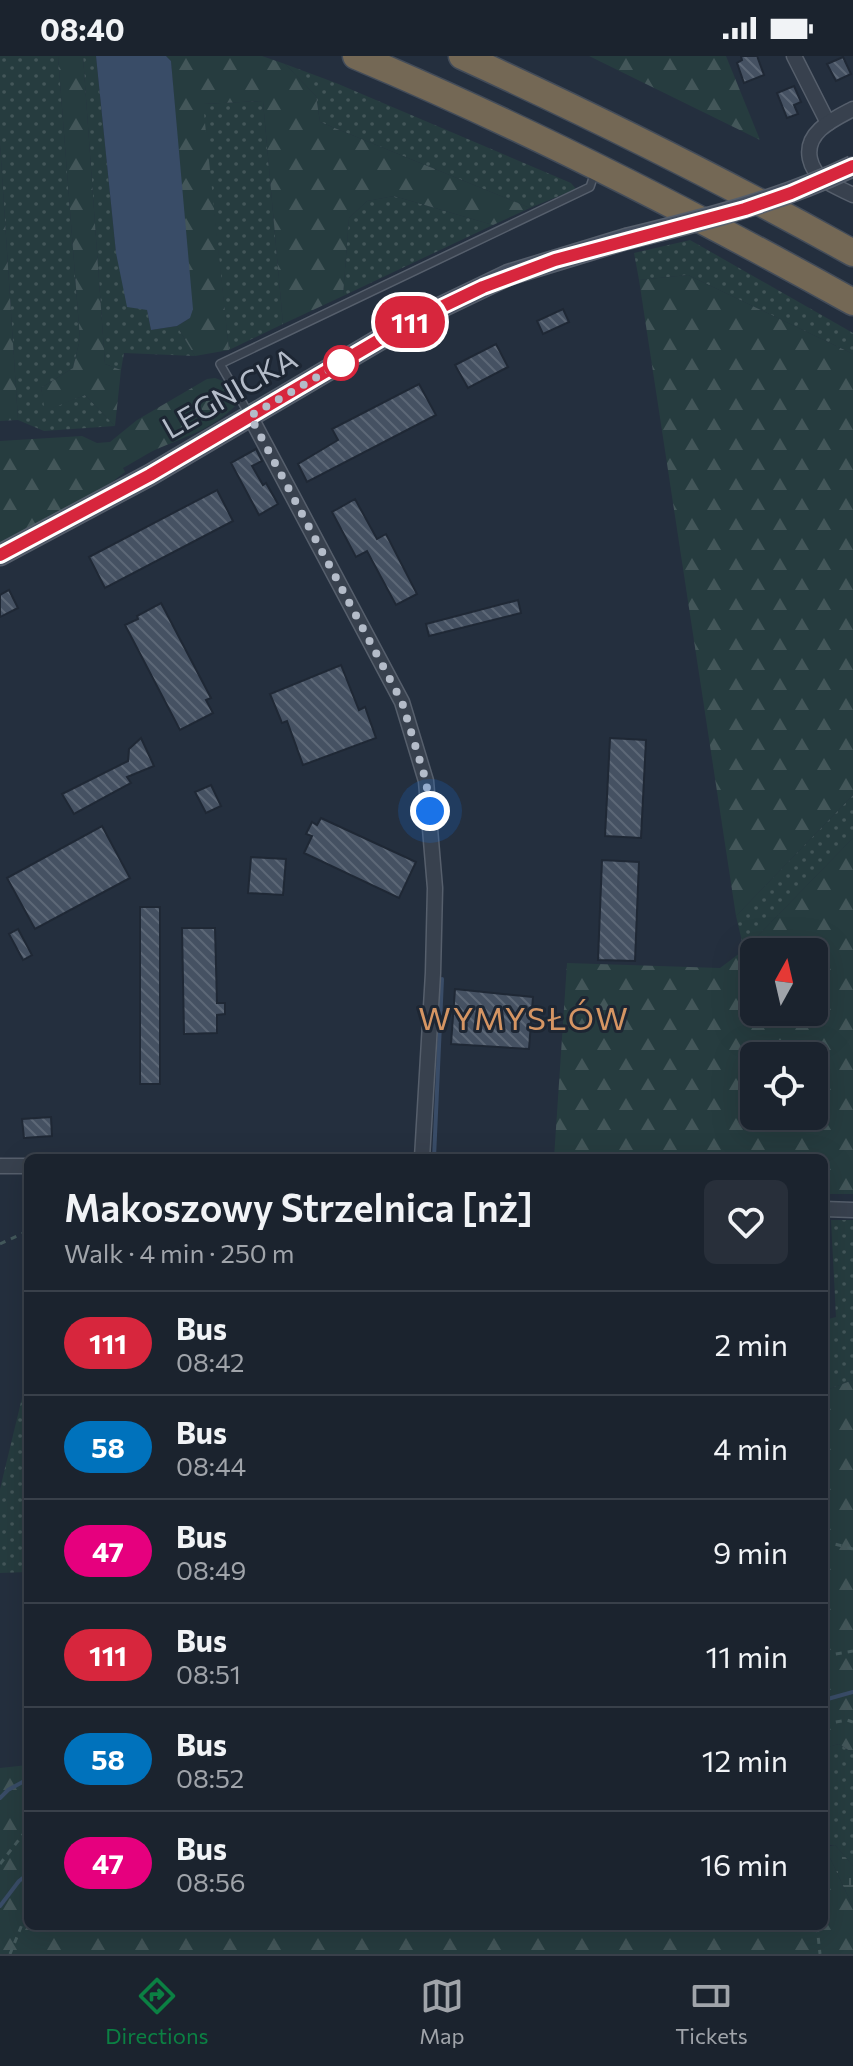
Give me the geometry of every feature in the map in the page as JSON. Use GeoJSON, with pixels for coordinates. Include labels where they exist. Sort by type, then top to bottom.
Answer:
{"type":"FeatureCollection","features":[{"type":"Feature","properties":{"kind":"highway"},"geometry":{"type":"LineString","coordinates":[[356,56],[597,165],[853,302]]}},
{"type":"Feature","properties":{"kind":"highway"},"geometry":{"type":"LineString","coordinates":[[462,56],[592,116],[853,253]]}},
{"type":"Feature","properties":{"kind":"main road","name":"LEGNICKA"},"geometry":{"type":"LineString","coordinates":[[0,555],[150,475],[408,323],[508,275],[626,239],[745,209],[853,166]]}},
{"type":"Feature","properties":{"kind":"street"},"geometry":{"type":"LineString","coordinates":[[794,56],[828,123]]}},
{"type":"Feature","properties":{"kind":"street"},"geometry":{"type":"LineString","coordinates":[[853,109],[828,123],[812,137],[808,153],[811,167],[821,178],[853,195]]}},
{"type":"Feature","properties":{"kind":"street"},"geometry":{"type":"LineString","coordinates":[[250,416],[402,702],[426,781],[435,888],[422,1154]]}},
{"type":"Feature","properties":{"kind":"street"},"geometry":{"type":"LineString","coordinates":[[0,1166],[24,1166]]}},
{"type":"Feature","properties":{"kind":"street"},"geometry":{"type":"LineString","coordinates":[[828,1209],[853,1210]]}},
{"type":"Feature","properties":{"kind":"lane"},"geometry":{"type":"LineString","coordinates":[[250,416],[220,364],[590,187],[597,165]]}},
{"type":"Feature","properties":{"kind":"path"},"geometry":{"type":"LineString","coordinates":[[0,1244],[24,1233]]}},
{"type":"Feature","properties":{"kind":"path"},"geometry":{"type":"LineString","coordinates":[[828,1542],[853,1549]]}},
{"type":"Feature","properties":{"kind":"path"},"geometry":{"type":"LineString","coordinates":[[828,1655],[853,1651]]}},
{"type":"Feature","properties":{"kind":"path"},"geometry":{"type":"LineString","coordinates":[[828,1723],[853,1722]]}},
{"type":"Feature","properties":{"kind":"path"},"geometry":{"type":"LineString","coordinates":[[0,1864],[24,1833]]}},
{"type":"Feature","properties":{"kind":"path"},"geometry":{"type":"LineString","coordinates":[[10,1954],[24,1920]]}},
{"type":"Feature","properties":{"kind":"path"},"geometry":{"type":"LineString","coordinates":[[817,1930],[820,1954]]}},
{"type":"Feature","properties":{"kind":"green space"},"geometry":{"type":"Polygon","coordinates":[[[0,56],[58,56],[80,339],[73,368],[41,388],[46,410],[85,395],[115,426],[44,431],[18,420],[0,144],[0,56]]]}},
{"type":"Feature","properties":{"kind":"green space"},"geometry":{"type":"Polygon","coordinates":[[[58,56],[83,56],[105,364],[121,370],[115,426],[85,395],[45,411],[41,388],[73,368],[80,339],[58,56]]]}},
{"type":"Feature","properties":{"kind":"green space"},"geometry":{"type":"Polygon","coordinates":[[[83,56],[96,56],[116,253],[147,310],[151,330],[177,326],[195,356],[124,353],[121,370],[105,364],[83,56]]]}},
{"type":"Feature","properties":{"kind":"green space"},"geometry":{"type":"Polygon","coordinates":[[[166,56],[262,56],[285,64],[316,96],[320,122],[530,208],[493,225],[394,196],[367,201],[349,218],[343,296],[283,324],[263,101],[203,104],[229,350],[195,356],[177,326],[190,318],[171,61],[166,56]]]}},
{"type":"Feature","properties":{"kind":"green space"},"geometry":{"type":"Polygon","coordinates":[[[589,56],[726,56],[760,140],[589,56]]]}},
{"type":"Feature","properties":{"kind":"green space"},"geometry":{"type":"Polygon","coordinates":[[[285,64],[571,183],[576,189],[530,208],[320,122],[316,96],[285,64]]]}},
{"type":"Feature","properties":{"kind":"green space"},"geometry":{"type":"Polygon","coordinates":[[[263,101],[283,324],[229,350],[202,104],[263,101]]]}},
{"type":"Feature","properties":{"kind":"green space"},"geometry":{"type":"Polygon","coordinates":[[[0,144],[18,420],[0,421],[0,144]]]}},
{"type":"Feature","properties":{"kind":"green space"},"geometry":{"type":"Polygon","coordinates":[[[394,196],[493,225],[343,296],[349,218],[367,201],[394,196]]]}},
{"type":"Feature","properties":{"kind":"green space"},"geometry":{"type":"Polygon","coordinates":[[[690,240],[853,333],[853,354],[688,275],[639,280],[634,253],[690,240]]]}},
{"type":"Feature","properties":{"kind":"green space"},"geometry":{"type":"Polygon","coordinates":[[[688,275],[853,354],[853,795],[736,916],[639,280],[688,275]]]}},
{"type":"Feature","properties":{"kind":"green space"},"geometry":{"type":"Polygon","coordinates":[[[207,379],[223,381],[236,405],[227,413],[199,431],[123,468],[125,472],[94,496],[0,546],[0,441],[82,436],[97,443],[110,442],[137,420],[207,379]]]}},
{"type":"Feature","properties":{"kind":"green space"},"geometry":{"type":"Polygon","coordinates":[[[853,795],[853,838],[756,938],[741,938],[736,916],[853,795]]]}},
{"type":"Feature","properties":{"kind":"green space"},"geometry":{"type":"Polygon","coordinates":[[[853,838],[853,1194],[828,1194],[828,1154],[554,1154],[567,963],[720,968],[740,953],[740,1026],[828,1026],[828,938],[756,938],[853,838]]]}},
{"type":"Feature","properties":{"kind":"green space"},"geometry":{"type":"Polygon","coordinates":[[[831,1220],[853,1220],[853,1380],[828,1389],[828,1319],[836,1317],[831,1220]]]}},
{"type":"Feature","properties":{"kind":"green space"},"geometry":{"type":"Polygon","coordinates":[[[853,1380],[853,1753],[839,1744],[828,1747],[828,1389],[853,1380]]]}},
{"type":"Feature","properties":{"kind":"green space"},"geometry":{"type":"Polygon","coordinates":[[[24,1390],[24,1572],[0,1573],[0,1489],[24,1390]]]}},
{"type":"Feature","properties":{"kind":"green space"},"geometry":{"type":"Polygon","coordinates":[[[839,1744],[853,1753],[853,1866],[835,1845],[828,1845],[828,1747],[839,1744]]]}},
{"type":"Feature","properties":{"kind":"green space"},"geometry":{"type":"Polygon","coordinates":[[[24,1765],[24,1930],[828,1930],[828,1854],[853,1907],[853,1954],[0,1954],[0,1768],[24,1765]]]}},
{"type":"Feature","properties":{"kind":"green space"},"geometry":{"type":"Polygon","coordinates":[[[835,1845],[853,1866],[853,1907],[828,1853],[828,1846],[835,1845]]]}},
{"type":"Feature","properties":{"kind":"water"},"geometry":{"type":"Polygon","coordinates":[[[96,56],[166,56],[171,61],[193,309],[190,318],[177,326],[151,330],[147,310],[127,307],[116,253],[96,56]]]}},
{"type":"Feature","properties":{"kind":"building"},"geometry":{"type":"Polygon","coordinates":[[[741,56],[757,56],[764,75],[744,83],[737,63],[742,60],[741,56]]]}},
{"type":"Feature","properties":{"kind":"building"},"geometry":{"type":"Polygon","coordinates":[[[843,57],[851,74],[836,81],[827,64],[843,57]]]}},
{"type":"Feature","properties":{"kind":"building"},"geometry":{"type":"Polygon","coordinates":[[[794,86],[801,102],[794,105],[798,114],[787,118],[777,93],[794,86]]]}},
{"type":"Feature","properties":{"kind":"building"},"geometry":{"type":"Polygon","coordinates":[[[563,309],[569,322],[543,334],[537,321],[563,309]]]}},
{"type":"Feature","properties":{"kind":"building"},"geometry":{"type":"Polygon","coordinates":[[[496,344],[508,367],[468,388],[455,365],[496,344]]]}},
{"type":"Feature","properties":{"kind":"building"},"geometry":{"type":"Polygon","coordinates":[[[419,384],[436,415],[307,482],[298,464],[338,440],[332,429],[419,384]]]}},
{"type":"Feature","properties":{"kind":"building"},"geometry":{"type":"Polygon","coordinates":[[[256,449],[262,461],[252,466],[278,504],[259,515],[231,463],[256,449]]]}},
{"type":"Feature","properties":{"kind":"building"},"geometry":{"type":"Polygon","coordinates":[[[217,490],[233,521],[105,588],[89,557],[217,490]]]}},
{"type":"Feature","properties":{"kind":"building"},"geometry":{"type":"Polygon","coordinates":[[[355,499],[377,539],[386,534],[417,594],[396,605],[367,551],[356,557],[332,512],[355,499]]]}},
{"type":"Feature","properties":{"kind":"building"},"geometry":{"type":"Polygon","coordinates":[[[9,590],[18,608],[0,617],[0,595],[9,590]]]}},
{"type":"Feature","properties":{"kind":"building"},"geometry":{"type":"Polygon","coordinates":[[[518,600],[521,613],[429,636],[426,624],[518,600]]]}},
{"type":"Feature","properties":{"kind":"building"},"geometry":{"type":"Polygon","coordinates":[[[161,603],[211,698],[206,700],[213,713],[180,730],[125,625],[161,603]]]}},
{"type":"Feature","properties":{"kind":"building"},"geometry":{"type":"Polygon","coordinates":[[[341,665],[359,710],[365,707],[376,738],[303,765],[287,721],[282,723],[270,694],[341,665]]]}},
{"type":"Feature","properties":{"kind":"building"},"geometry":{"type":"Polygon","coordinates":[[[141,738],[154,766],[127,777],[131,783],[74,814],[62,794],[128,761],[129,749],[141,738]]]}},
{"type":"Feature","properties":{"kind":"building"},"geometry":{"type":"Polygon","coordinates":[[[610,738],[646,740],[641,838],[605,836],[610,738]]]}},
{"type":"Feature","properties":{"kind":"building"},"geometry":{"type":"Polygon","coordinates":[[[211,785],[221,806],[206,813],[195,792],[211,785]]]}},
{"type":"Feature","properties":{"kind":"building"},"geometry":{"type":"Polygon","coordinates":[[[321,818],[416,862],[399,898],[304,853],[312,836],[306,834],[312,822],[317,825],[321,818]]]}},
{"type":"Feature","properties":{"kind":"building"},"geometry":{"type":"Polygon","coordinates":[[[102,826],[130,878],[35,929],[7,878],[102,826]]]}},
{"type":"Feature","properties":{"kind":"building"},"geometry":{"type":"Polygon","coordinates":[[[251,857],[286,859],[283,895],[248,893],[251,857]]]}},
{"type":"Feature","properties":{"kind":"building"},"geometry":{"type":"Polygon","coordinates":[[[602,860],[639,862],[635,961],[598,960],[602,860]]]}},
{"type":"Feature","properties":{"kind":"building"},"geometry":{"type":"Polygon","coordinates":[[[140,907],[160,907],[160,1084],[140,1084],[140,907]]]}},
{"type":"Feature","properties":{"kind":"building"},"geometry":{"type":"Polygon","coordinates":[[[182,928],[215,928],[217,1003],[225,1003],[225,1014],[217,1015],[217,1033],[184,1034],[182,928]]]}},
{"type":"Feature","properties":{"kind":"building"},"geometry":{"type":"Polygon","coordinates":[[[18,929],[32,955],[23,960],[9,934],[18,929]]]}},
{"type":"Feature","properties":{"kind":"building"},"geometry":{"type":"Polygon","coordinates":[[[455,989],[533,997],[529,1049],[451,1044],[455,989]]]}},
{"type":"Feature","properties":{"kind":"building"},"geometry":{"type":"Polygon","coordinates":[[[51,1117],[52,1136],[24,1138],[22,1119],[51,1117]]]}},
{"type":"Feature","properties":{"kind":"waterway"},"geometry":{"type":"LineString","coordinates":[[434,1154],[442,979]]}},
{"type":"Feature","properties":{"kind":"waterway"},"geometry":{"type":"LineString","coordinates":[[828,1699],[853,1692]]}},
{"type":"Feature","properties":{"kind":"waterway"},"geometry":{"type":"LineString","coordinates":[[0,1798],[24,1781]]}},
{"type":"Feature","properties":{"kind":"waterway"},"geometry":{"type":"LineString","coordinates":[[0,1906],[24,1877]]}},
{"type":"Feature","properties":{"kind":"bus line","name":"111"},"geometry":{"type":"LineString","coordinates":[[0,555],[150,475],[408,323],[508,275],[626,239],[745,209],[853,166]]}},
{"type":"Feature","properties":{"kind":"district","name":"WYMYSŁÓW"},"geometry":{"type":"Point","coordinates":[524,1019]}},
{"type":"Feature","properties":{"kind":"route"},"geometry":{"type":"LineString","coordinates":[[341,363],[250,416],[402,702],[426,781],[430,811]]}}]}
